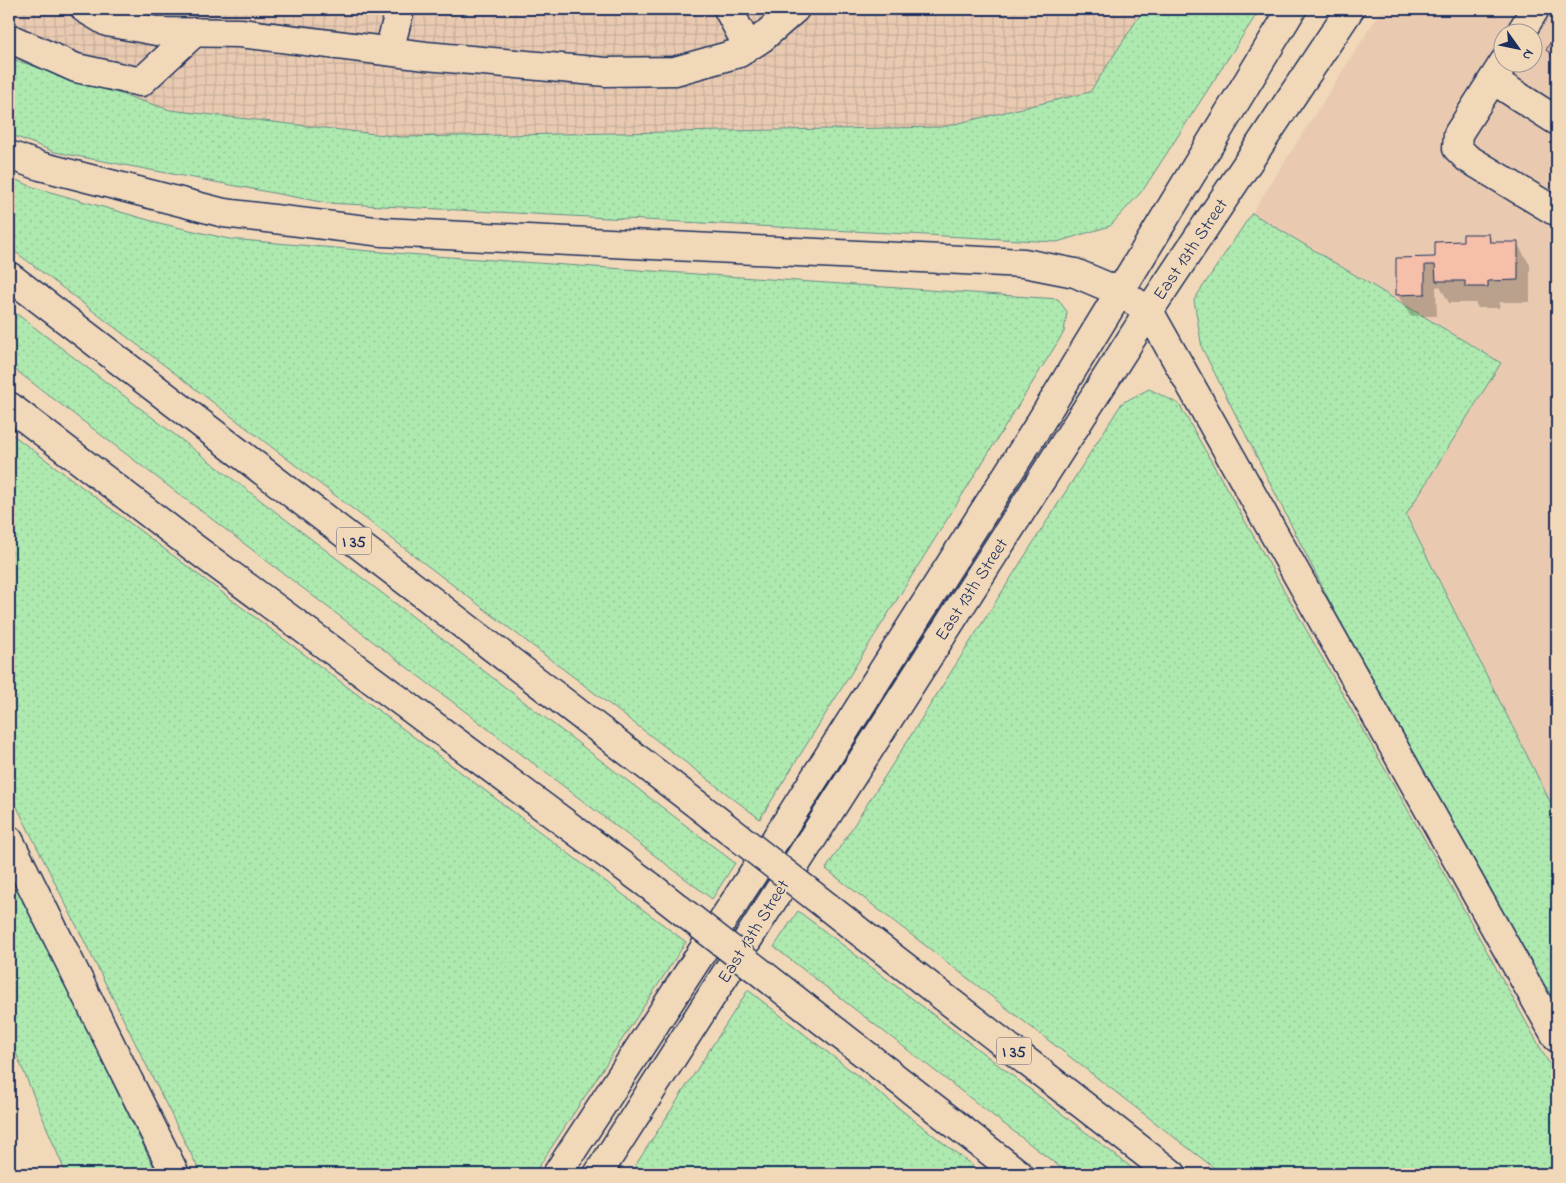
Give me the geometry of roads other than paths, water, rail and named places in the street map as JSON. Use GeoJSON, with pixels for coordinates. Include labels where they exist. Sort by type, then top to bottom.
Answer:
{"type":"FeatureCollection","features":[{"type":"Feature","properties":{"kind":"main road"},"geometry":{"type":"LineString","coordinates":[[85,9],[108,22],[162,32],[240,33],[426,56],[606,72],[675,71],[738,53],[762,38],[795,9]]}},
{"type":"Feature","properties":{"kind":"main road"},"geometry":{"type":"LineString","coordinates":[[389,51],[400,9]]}},
{"type":"Feature","properties":{"kind":"main road"},"geometry":{"type":"LineString","coordinates":[[728,9],[748,47]]}},
{"type":"Feature","properties":{"kind":"main road","name":"East 13th Street"},"geometry":{"type":"LineString","coordinates":[[557,1174],[788,820],[1030,440],[1292,9]]}},
{"type":"Feature","properties":{"kind":"main road","name":"East 13th Street"},"geometry":{"type":"LineString","coordinates":[[598,1174],[1149,311],[1350,9]]}},
{"type":"Feature","properties":{"kind":"main road"},"geometry":{"type":"LineString","coordinates":[[1528,22],[1535,9]]}},
{"type":"Feature","properties":{"kind":"main road"},"geometry":{"type":"LineString","coordinates":[[9,38],[76,68],[141,82],[195,32]]}},
{"type":"Feature","properties":{"kind":"main road"},"geometry":{"type":"LineString","coordinates":[[1497,72],[1458,134],[1457,148],[1467,158],[1557,211]]}},
{"type":"Feature","properties":{"kind":"main road"},"geometry":{"type":"LineString","coordinates":[[1499,72],[1557,121]]}},
{"type":"Feature","properties":{"kind":"main road"},"geometry":{"type":"LineString","coordinates":[[9,155],[40,166],[224,213],[383,232],[1024,263],[1076,273],[1120,292],[1149,311],[1557,1038]]}},
{"type":"Feature","properties":{"kind":"main road","name":"I 35"},"geometry":{"type":"LineString","coordinates":[[9,276],[699,806],[1172,1174]]}},
{"type":"Feature","properties":{"kind":"main road"},"geometry":{"type":"LineString","coordinates":[[9,406],[193,547],[650,886],[1019,1174]]}},
{"type":"Feature","properties":{"kind":"main road"},"geometry":{"type":"LineString","coordinates":[[9,840],[175,1174]]}}]}
